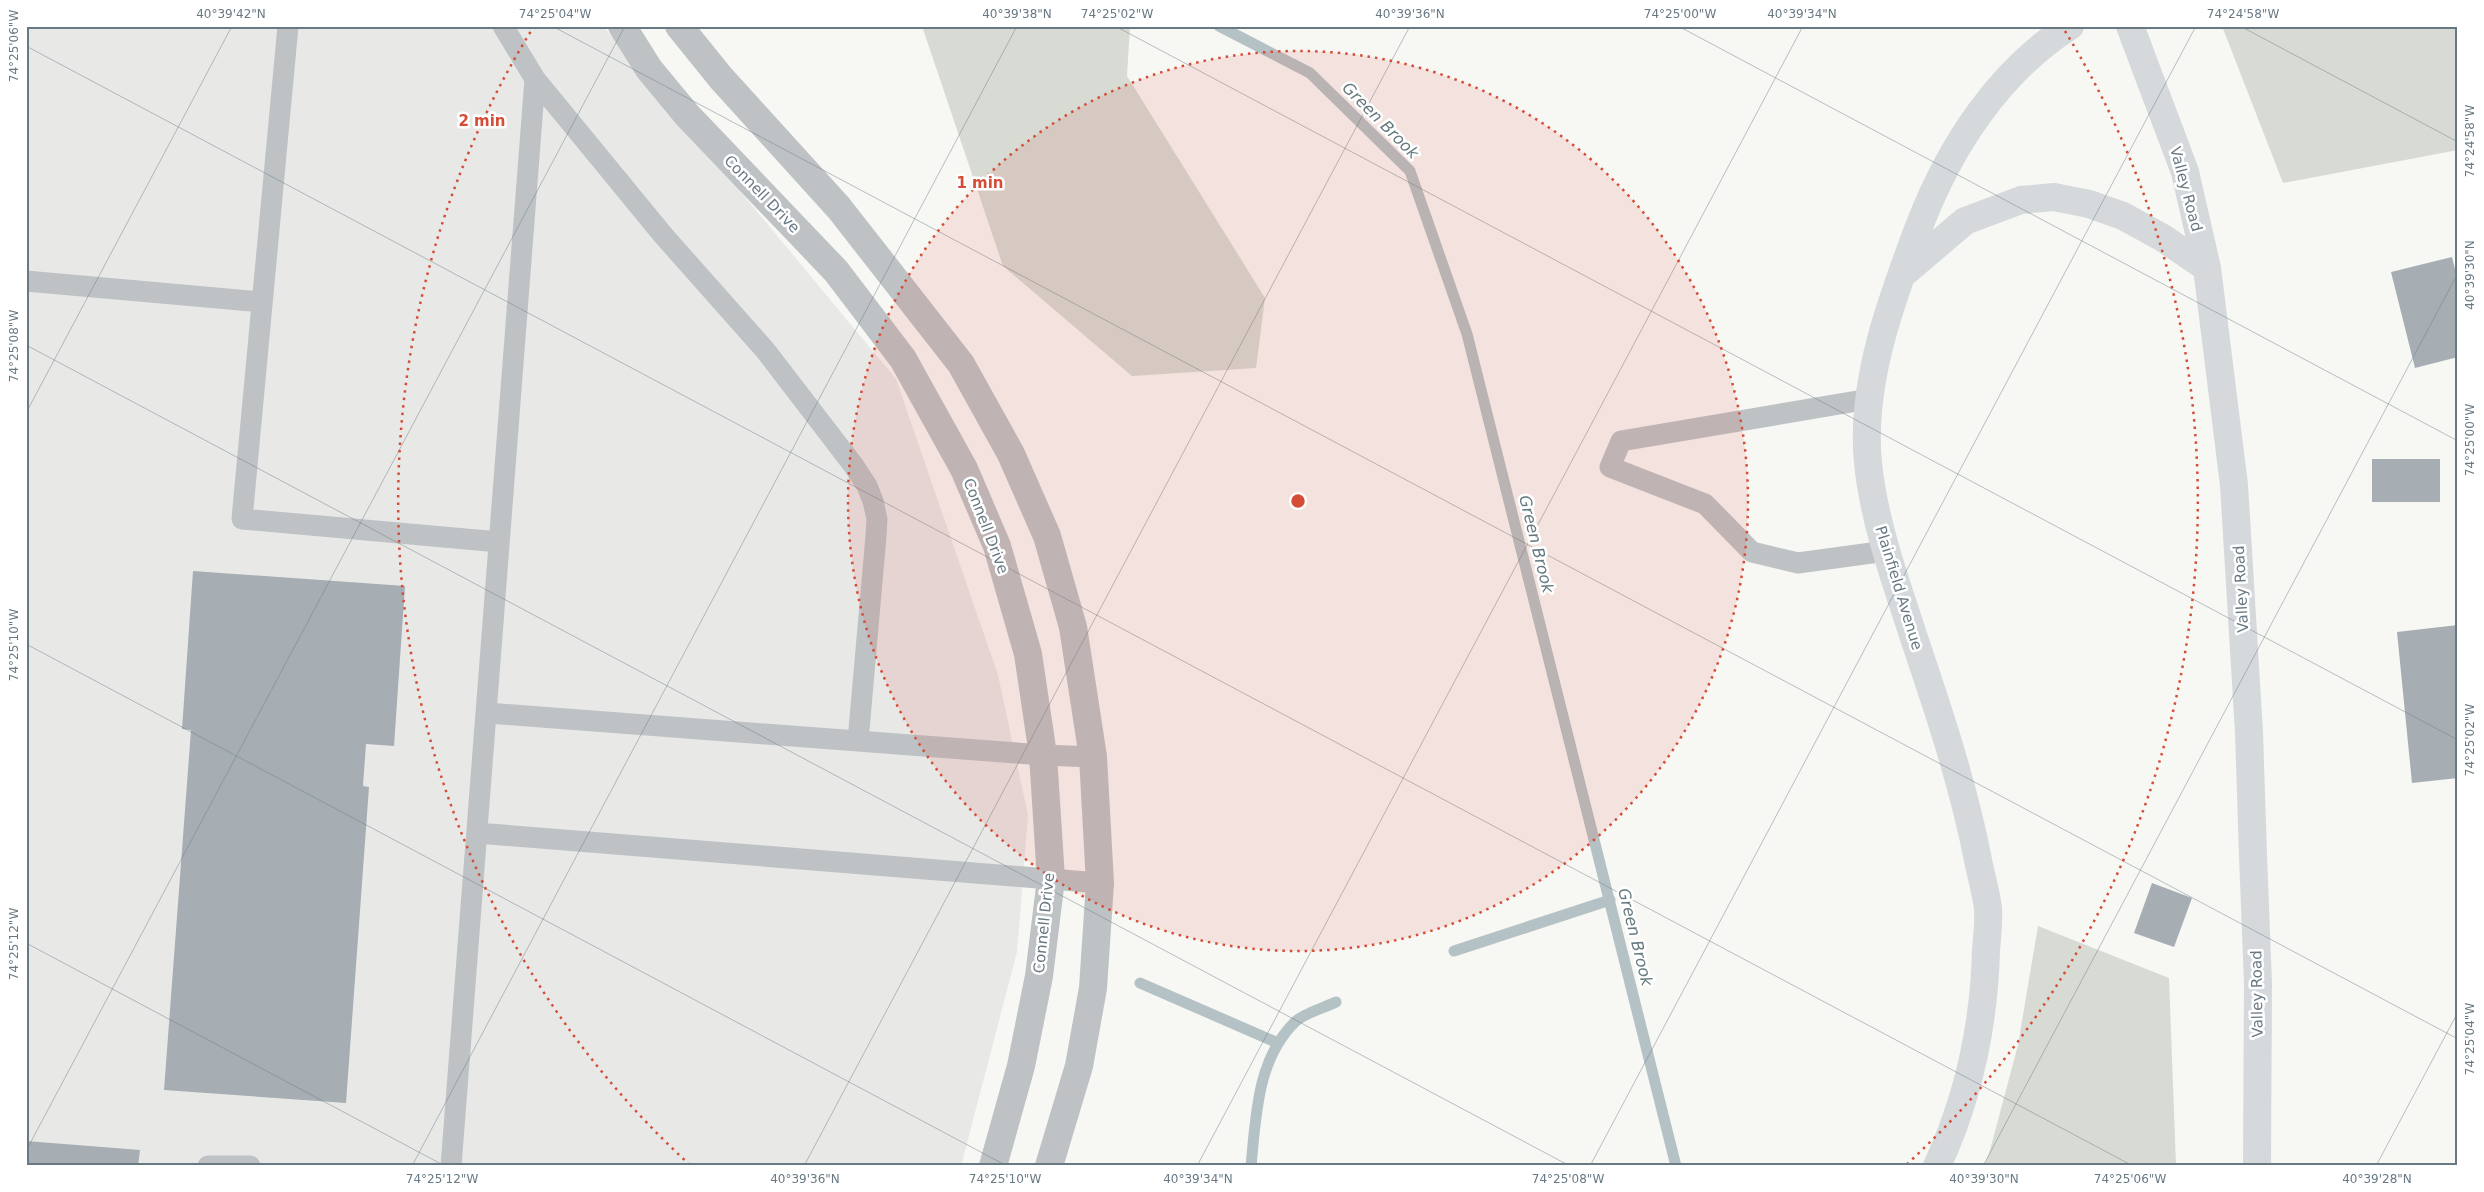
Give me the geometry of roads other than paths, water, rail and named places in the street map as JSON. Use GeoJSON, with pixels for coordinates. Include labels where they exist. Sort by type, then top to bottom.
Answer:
{"type":"FeatureCollection","features":[{"type":"Feature","properties":{"kind":"main road","name":"Plainfield Avenue"},"geometry":{"type":"LineString","coordinates":[[1936,1166],[1946,1146],[1969,1078],[1985,995],[1988,909],[1973,831],[1953,757],[1886,551],[1868,462],[1869,399],[1883,332],[1901,276],[1930,199],[1952,153],[1991,98],[2031,56],[2070,26]]}},
{"type":"Feature","properties":{"kind":"main road","name":"Valley Road"},"geometry":{"type":"LineString","coordinates":[[2130,26],[2185,172],[2206,268],[2234,484],[2248,713],[2258,984],[2257,1166]]}},
{"type":"Feature","properties":{"kind":"main road"},"geometry":{"type":"LineString","coordinates":[[1901,276],[1965,221],[2021,200],[2054,197],[2089,204],[2123,216],[2163,238],[2206,268]]}},
{"type":"Feature","properties":{"kind":"street","name":"Connell Drive"},"geometry":{"type":"LineString","coordinates":[[622,26],[649,68],[687,115],[836,271],[903,359],[964,469],[997,546],[1028,654],[1043,755],[1051,879],[1039,976],[1020,1066],[993,1166]]}},
{"type":"Feature","properties":{"kind":"street"},"geometry":{"type":"LineString","coordinates":[[679,26],[721,78],[839,208],[961,364],[1011,454],[1047,536],[1073,627],[1092,757],[1100,883],[1093,988],[1079,1066],[1049,1166]]}},
{"type":"Feature","properties":{"kind":"lane"},"geometry":{"type":"LineString","coordinates":[[288,26],[242,519],[500,542]]}},
{"type":"Feature","properties":{"kind":"lane"},"geometry":{"type":"LineString","coordinates":[[503,26],[535,79],[663,235],[765,350],[867,486],[877,519],[858,741]]}},
{"type":"Feature","properties":{"kind":"lane"},"geometry":{"type":"LineString","coordinates":[[451,1166],[535,79]]}},
{"type":"Feature","properties":{"kind":"lane"},"geometry":{"type":"LineString","coordinates":[[26,281],[262,302]]}},
{"type":"Feature","properties":{"kind":"lane"},"geometry":{"type":"LineString","coordinates":[[1869,399],[1621,441],[1610,467],[1705,504],[1752,552],[1798,562],[1886,551]]}},
{"type":"Feature","properties":{"kind":"lane"},"geometry":{"type":"LineString","coordinates":[[487,713],[1043,755],[1092,757]]}},
{"type":"Feature","properties":{"kind":"lane"},"geometry":{"type":"LineString","coordinates":[[477,833],[1100,883]]}},
{"type":"Feature","properties":{"kind":"lane"},"geometry":{"type":"LineString","coordinates":[[208,1166],[208,1164],[250,1166]]}},
{"type":"Feature","properties":{"kind":"waterway","name":"Green Brook"},"geometry":{"type":"LineString","coordinates":[[1219,26],[1310,73],[1410,171],[1467,334],[1676,1166]]}},
{"type":"Feature","properties":{"kind":"waterway"},"geometry":{"type":"LineString","coordinates":[[1454,951],[1610,900]]}},
{"type":"Feature","properties":{"kind":"waterway"},"geometry":{"type":"LineString","coordinates":[[1140,983],[1278,1043]]}},
{"type":"Feature","properties":{"kind":"waterway"},"geometry":{"type":"LineString","coordinates":[[1251,1166],[1257,1108],[1266,1071],[1273,1053],[1282,1037],[1295,1022],[1309,1013],[1336,1002]]}}]}
